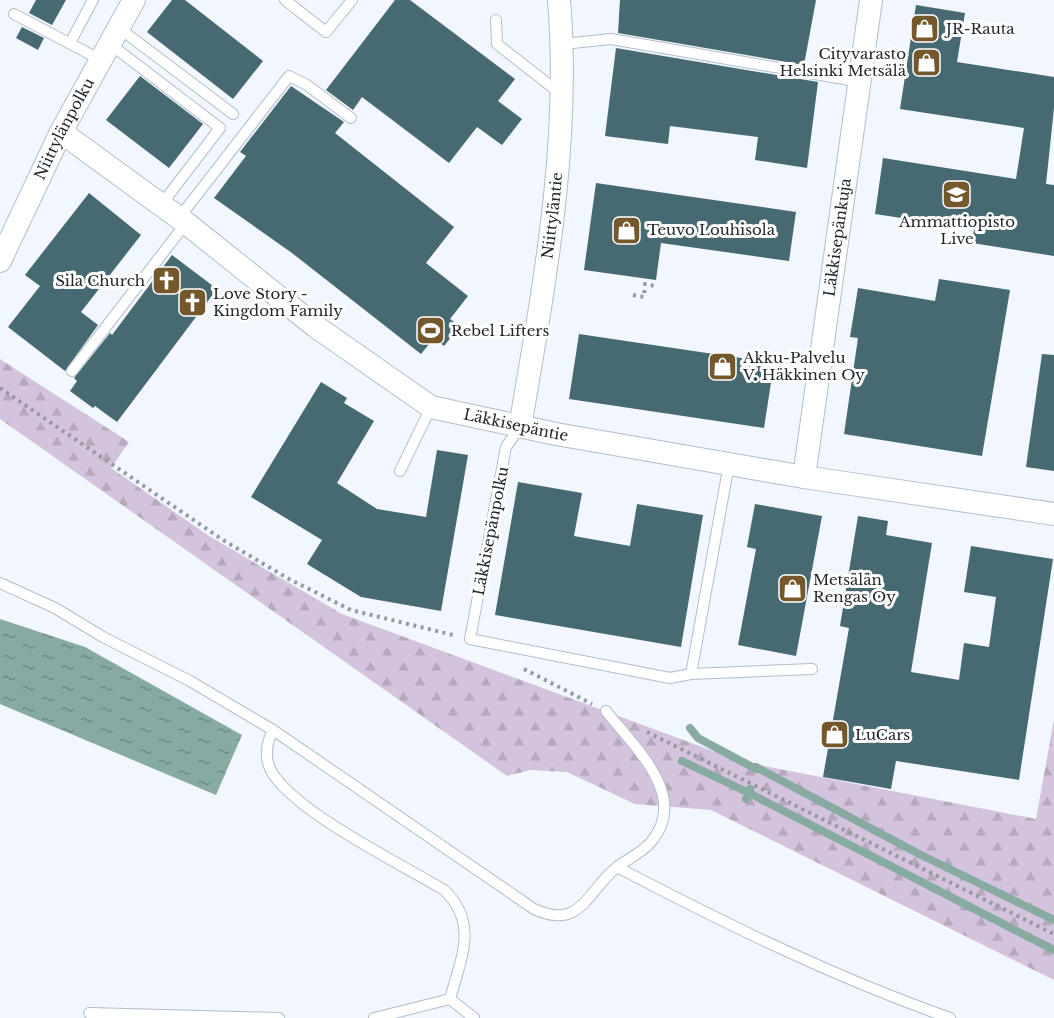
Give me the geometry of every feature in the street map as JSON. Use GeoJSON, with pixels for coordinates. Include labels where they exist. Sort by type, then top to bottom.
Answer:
{"type":"FeatureCollection","features":[{"type":"Feature","properties":{"kind":"street","name":"Niittylänpolku"},"geometry":{"type":"LineString","coordinates":[[0,261],[61,132],[134,0]]}},
{"type":"Feature","properties":{"kind":"street","name":"Niittyläntie"},"geometry":{"type":"LineString","coordinates":[[520,427],[552,239],[562,95],[564,0]]}},
{"type":"Feature","properties":{"kind":"street","name":"Läkkisepänkuja"},"geometry":{"type":"LineString","coordinates":[[804,477],[871,0]]}},
{"type":"Feature","properties":{"kind":"street","name":"Läkkisepäntie"},"geometry":{"type":"LineString","coordinates":[[61,132],[183,221],[315,326],[431,407],[520,427],[804,477],[1054,514]]}},
{"type":"Feature","properties":{"kind":"lane"},"geometry":{"type":"LineString","coordinates":[[70,43],[93,0]]}},
{"type":"Feature","properties":{"kind":"lane"},"geometry":{"type":"LineString","coordinates":[[285,0],[326,32],[352,0]]}},
{"type":"Feature","properties":{"kind":"lane"},"geometry":{"type":"LineString","coordinates":[[14,14],[70,43],[110,44],[232,114]]}},
{"type":"Feature","properties":{"kind":"lane"},"geometry":{"type":"LineString","coordinates":[[496,20],[497,44],[562,95]]}},
{"type":"Feature","properties":{"kind":"lane"},"geometry":{"type":"LineString","coordinates":[[563,44],[611,39],[861,82]]}},
{"type":"Feature","properties":{"kind":"lane"},"geometry":{"type":"LineString","coordinates":[[110,44],[220,128],[161,205]]}},
{"type":"Feature","properties":{"kind":"lane"},"geometry":{"type":"LineString","coordinates":[[72,371],[289,76],[307,85],[351,118]]}},
{"type":"Feature","properties":{"kind":"lane"},"geometry":{"type":"LineString","coordinates":[[400,471],[431,407]]}},
{"type":"Feature","properties":{"kind":"lane","name":"Läkkisepänpolku"},"geometry":{"type":"LineString","coordinates":[[470,639],[506,447],[520,427]]}},
{"type":"Feature","properties":{"kind":"lane"},"geometry":{"type":"LineString","coordinates":[[691,674],[729,464]]}},
{"type":"Feature","properties":{"kind":"lane"},"geometry":{"type":"LineString","coordinates":[[0,583],[55,608],[103,637],[190,681],[273,730],[534,909],[549,916],[566,916],[579,909],[592,896],[603,878],[650,844],[664,825],[665,802],[653,772],[606,711]]}},
{"type":"Feature","properties":{"kind":"lane"},"geometry":{"type":"LineString","coordinates":[[470,639],[670,678],[691,674],[812,669]]}},
{"type":"Feature","properties":{"kind":"lane"},"geometry":{"type":"LineString","coordinates":[[273,730],[267,740],[266,753],[273,776],[294,798],[444,890],[456,901],[464,919],[465,938],[450,999]]}},
{"type":"Feature","properties":{"kind":"lane"},"geometry":{"type":"LineString","coordinates":[[617,867],[778,948],[871,990],[950,1018]]}},
{"type":"Feature","properties":{"kind":"lane"},"geometry":{"type":"LineString","coordinates":[[374,1018],[450,999]]}},
{"type":"Feature","properties":{"kind":"lane"},"geometry":{"type":"LineString","coordinates":[[450,999],[474,1018]]}},
{"type":"Feature","properties":{"kind":"lane"},"geometry":{"type":"LineString","coordinates":[[89,1013],[279,1018]]}},
{"type":"Feature","properties":{"kind":"path"},"geometry":{"type":"LineString","coordinates":[[633,295],[644,297],[645,284],[655,286]]}},
{"type":"Feature","properties":{"kind":"path"},"geometry":{"type":"LineString","coordinates":[[0,388],[223,540],[289,579],[351,610],[470,639]]}},
{"type":"Feature","properties":{"kind":"path"},"geometry":{"type":"LineString","coordinates":[[518,666],[606,711]]}},
{"type":"Feature","properties":{"kind":"path"},"geometry":{"type":"LineString","coordinates":[[642,729],[1054,934]]}},
{"type":"Feature","properties":{"kind":"green space"},"geometry":{"type":"Polygon","coordinates":[[[0,359],[129,442],[111,468],[209,536],[342,614],[724,755],[764,766],[1036,819],[1054,719],[1054,980],[711,810],[635,804],[567,772],[530,770],[507,776],[0,419],[0,359]]]}},
{"type":"Feature","properties":{"kind":"water"},"geometry":{"type":"Polygon","coordinates":[[[0,619],[85,647],[242,735],[216,795],[0,704],[0,619]]]}},
{"type":"Feature","properties":{"kind":"building"},"geometry":{"type":"Polygon","coordinates":[[[36,0],[66,0],[52,25],[29,13],[36,0]]]}},
{"type":"Feature","properties":{"kind":"building"},"geometry":{"type":"Polygon","coordinates":[[[172,0],[185,0],[263,61],[233,99],[147,32],[172,0]]]}},
{"type":"Feature","properties":{"kind":"building"},"geometry":{"type":"Polygon","coordinates":[[[395,0],[410,0],[515,79],[498,101],[522,119],[502,145],[477,127],[449,163],[362,97],[353,110],[326,90],[395,0]]]}},
{"type":"Feature","properties":{"kind":"building"},"geometry":{"type":"Polygon","coordinates":[[[620,0],[816,0],[804,65],[618,33],[620,0]]]}},
{"type":"Feature","properties":{"kind":"building"},"geometry":{"type":"Polygon","coordinates":[[[916,5],[965,13],[957,62],[1054,77],[1054,108],[1046,184],[1054,185],[1054,256],[972,243],[974,229],[875,214],[883,158],[1016,179],[1024,128],[900,109],[916,5]]]}},
{"type":"Feature","properties":{"kind":"building"},"geometry":{"type":"Polygon","coordinates":[[[22,27],[44,38],[38,50],[16,38],[22,27]]]}},
{"type":"Feature","properties":{"kind":"building"},"geometry":{"type":"Polygon","coordinates":[[[616,48],[818,82],[807,168],[755,160],[758,137],[670,126],[668,144],[605,136],[616,48]]]}},
{"type":"Feature","properties":{"kind":"building"},"geometry":{"type":"Polygon","coordinates":[[[140,76],[203,124],[169,168],[106,120],[140,76]]]}},
{"type":"Feature","properties":{"kind":"building"},"geometry":{"type":"Polygon","coordinates":[[[291,86],[344,122],[335,133],[454,227],[426,263],[468,296],[450,319],[460,326],[444,346],[434,338],[421,354],[292,253],[214,198],[246,156],[240,152],[291,86]]]}},
{"type":"Feature","properties":{"kind":"building"},"geometry":{"type":"Polygon","coordinates":[[[596,183],[796,212],[789,261],[661,243],[656,280],[584,270],[596,183]]]}},
{"type":"Feature","properties":{"kind":"building"},"geometry":{"type":"Polygon","coordinates":[[[89,193],[141,235],[81,312],[98,325],[65,371],[8,327],[40,286],[25,275],[89,193]]]}},
{"type":"Feature","properties":{"kind":"building"},"geometry":{"type":"Polygon","coordinates":[[[172,255],[217,289],[117,422],[70,391],[77,381],[74,378],[110,333],[112,335],[172,255]]]}},
{"type":"Feature","properties":{"kind":"building"},"geometry":{"type":"Polygon","coordinates":[[[939,279],[1010,290],[982,456],[844,434],[858,338],[850,337],[858,288],[935,301],[939,279]]]}},
{"type":"Feature","properties":{"kind":"building"},"geometry":{"type":"Polygon","coordinates":[[[579,334],[774,363],[764,428],[569,399],[579,334]]]}},
{"type":"Feature","properties":{"kind":"building"},"geometry":{"type":"Polygon","coordinates":[[[1042,354],[1054,355],[1054,471],[1026,467],[1042,354]]]}},
{"type":"Feature","properties":{"kind":"building"},"geometry":{"type":"Polygon","coordinates":[[[321,382],[347,398],[344,403],[374,421],[337,483],[377,509],[426,517],[437,450],[468,455],[441,611],[361,597],[307,564],[322,540],[251,497],[321,382]]]}},
{"type":"Feature","properties":{"kind":"building"},"geometry":{"type":"Polygon","coordinates":[[[518,482],[582,493],[574,536],[630,546],[637,504],[703,515],[681,647],[495,615],[518,482]]]}},
{"type":"Feature","properties":{"kind":"building"},"geometry":{"type":"Polygon","coordinates":[[[755,504],[822,516],[796,656],[738,645],[756,549],[747,547],[755,504]]]}},
{"type":"Feature","properties":{"kind":"building"},"geometry":{"type":"Polygon","coordinates":[[[858,516],[888,521],[886,535],[932,543],[911,672],[959,680],[964,643],[989,647],[996,597],[964,592],[971,546],[1053,559],[1019,780],[896,761],[891,789],[823,777],[849,628],[840,626],[858,516]]]}},
{"type":"Feature","properties":{"kind":"waterway"},"geometry":{"type":"LineString","coordinates":[[690,728],[698,738],[756,769]]}},
{"type":"Feature","properties":{"kind":"waterway"},"geometry":{"type":"LineString","coordinates":[[682,761],[749,793],[746,799]]}},
{"type":"Feature","properties":{"kind":"waterway"},"geometry":{"type":"LineString","coordinates":[[756,767],[919,854],[1054,920]]}},
{"type":"Feature","properties":{"kind":"waterway"},"geometry":{"type":"LineString","coordinates":[[750,789],[749,793],[1054,950]]}},
{"type":"Feature","properties":{"kind":"place","name":"JR-Rauta"},"geometry":{"type":"Point","coordinates":[925,29]}},
{"type":"Feature","properties":{"kind":"place","name":"Cityvarasto Helsinki Metsälä"},"geometry":{"type":"Point","coordinates":[927,63]}},
{"type":"Feature","properties":{"kind":"place","name":"Ammattiopisto Live"},"geometry":{"type":"Point","coordinates":[957,195]}},
{"type":"Feature","properties":{"kind":"place","name":"Teuvo Louhisola"},"geometry":{"type":"Point","coordinates":[626,230]}},
{"type":"Feature","properties":{"kind":"place","name":"Sila Church"},"geometry":{"type":"Point","coordinates":[166,281]}},
{"type":"Feature","properties":{"kind":"place","name":"Love Story - Kingdom Family"},"geometry":{"type":"Point","coordinates":[192,303]}},
{"type":"Feature","properties":{"kind":"place","name":"Rebel Lifters"},"geometry":{"type":"Point","coordinates":[430,331]}},
{"type":"Feature","properties":{"kind":"place","name":"Akku-Palvelu V. Häkkinen Oy"},"geometry":{"type":"Point","coordinates":[722,367]}},
{"type":"Feature","properties":{"kind":"place","name":"Metsälän Rengas Oy"},"geometry":{"type":"Point","coordinates":[792,589]}},
{"type":"Feature","properties":{"kind":"place","name":"LuCars"},"geometry":{"type":"Point","coordinates":[834,735]}}]}
